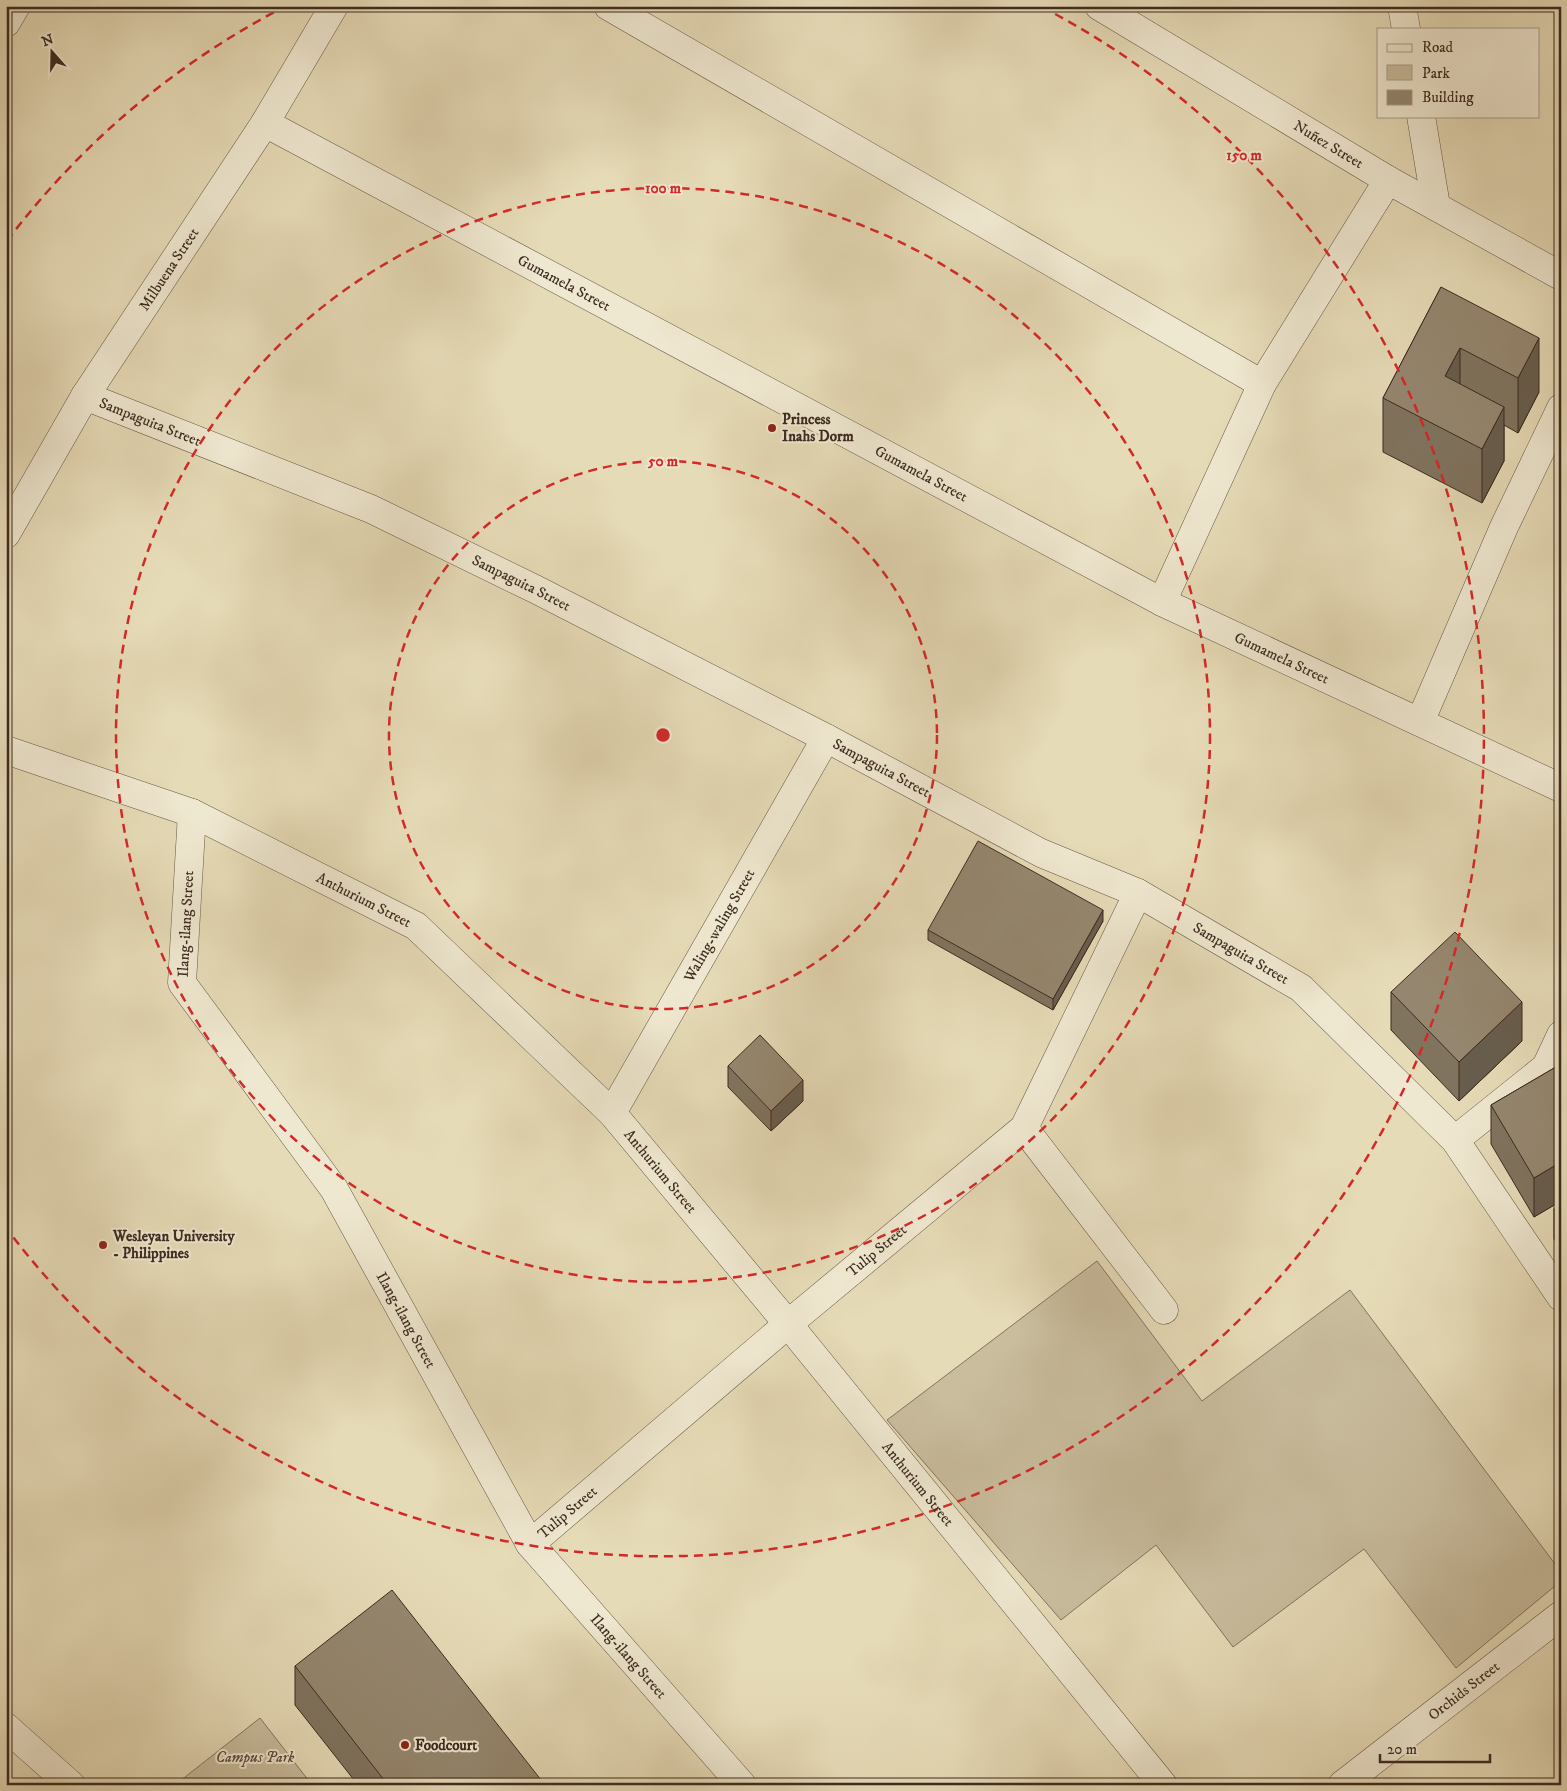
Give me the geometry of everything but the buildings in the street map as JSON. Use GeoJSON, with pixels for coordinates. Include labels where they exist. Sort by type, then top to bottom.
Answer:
{"type":"FeatureCollection","features":[{"type":"Feature","properties":{"kind":"street"},"geometry":{"type":"LineString","coordinates":[[6,23],[16,6]]}},
{"type":"Feature","properties":{"kind":"street","name":"Milbuena Street"},"geometry":{"type":"LineString","coordinates":[[6,534],[85,396],[266,123],[334,6]]}},
{"type":"Feature","properties":{"kind":"street"},"geometry":{"type":"LineString","coordinates":[[608,6],[1262,384]]}},
{"type":"Feature","properties":{"kind":"street","name":"Nuñez Street"},"geometry":{"type":"LineString","coordinates":[[1100,6],[1388,180],[1561,276]]}},
{"type":"Feature","properties":{"kind":"street"},"geometry":{"type":"LineString","coordinates":[[1143,6],[1148,35]]}},
{"type":"Feature","properties":{"kind":"street"},"geometry":{"type":"LineString","coordinates":[[1402,6],[1406,28]]}},
{"type":"Feature","properties":{"kind":"street"},"geometry":{"type":"LineString","coordinates":[[1421,118],[1436,206]]}},
{"type":"Feature","properties":{"kind":"street","name":"Gumamela Street"},"geometry":{"type":"LineString","coordinates":[[266,123],[1162,602],[1561,788]]}},
{"type":"Feature","properties":{"kind":"street"},"geometry":{"type":"LineString","coordinates":[[1162,602],[1262,384],[1388,180]]}},
{"type":"Feature","properties":{"kind":"street","name":"Sampaguita Street"},"geometry":{"type":"LineString","coordinates":[[85,396],[372,509],[535,589],[826,738],[1041,853],[1138,893],[1301,988],[1455,1140],[1561,1297]]}},
{"type":"Feature","properties":{"kind":"street"},"geometry":{"type":"LineString","coordinates":[[1420,722],[1504,527],[1561,408]]}},
{"type":"Feature","properties":{"kind":"street","name":"Waling-waling Street"},"geometry":{"type":"LineString","coordinates":[[612,1114],[826,738]]}},
{"type":"Feature","properties":{"kind":"street","name":"Anthurium Street"},"geometry":{"type":"LineString","coordinates":[[6,750],[192,812],[416,926],[612,1114],[788,1324],[1164,1785]]}},
{"type":"Feature","properties":{"kind":"street","name":"Ilang-ilang Street"},"geometry":{"type":"LineString","coordinates":[[192,812],[182,982],[334,1189],[530,1544],[742,1785]]}},
{"type":"Feature","properties":{"kind":"street","name":"Tulip Street"},"geometry":{"type":"LineString","coordinates":[[530,1544],[788,1324],[1024,1128],[1138,893]]}},
{"type":"Feature","properties":{"kind":"street"},"geometry":{"type":"LineString","coordinates":[[1455,1140],[1546,1067],[1561,1035]]}},
{"type":"Feature","properties":{"kind":"street"},"geometry":{"type":"LineString","coordinates":[[1024,1128],[1164,1310]]}},
{"type":"Feature","properties":{"kind":"street","name":"Orchids Street"},"geometry":{"type":"LineString","coordinates":[[1342,1785],[1561,1615]]}},
{"type":"Feature","properties":{"kind":"street"},"geometry":{"type":"LineString","coordinates":[[6,1727],[72,1785]]}},
{"type":"Feature","properties":{"kind":"green space"},"geometry":{"type":"Polygon","coordinates":[[[1097,1261],[1202,1401],[1350,1290],[1561,1572],[1561,1581],[1456,1668],[1364,1549],[1233,1647],[1156,1545],[1061,1620],[887,1420],[1097,1261]]]}},
{"type":"Feature","properties":{"kind":"green space","name":"Campus Park"},"geometry":{"type":"Polygon","coordinates":[[[260,1718],[312,1785],[175,1785],[260,1718]]]}},
{"type":"Feature","properties":{"kind":"place","name":"Princess Inahs Dorm"},"geometry":{"type":"Point","coordinates":[772,428]}},
{"type":"Feature","properties":{"kind":"place","name":"Wesleyan University - Philippines"},"geometry":{"type":"Point","coordinates":[103,1245]}},
{"type":"Feature","properties":{"kind":"place","name":"Foodcourt"},"geometry":{"type":"Point","coordinates":[405,1745]}}]}
